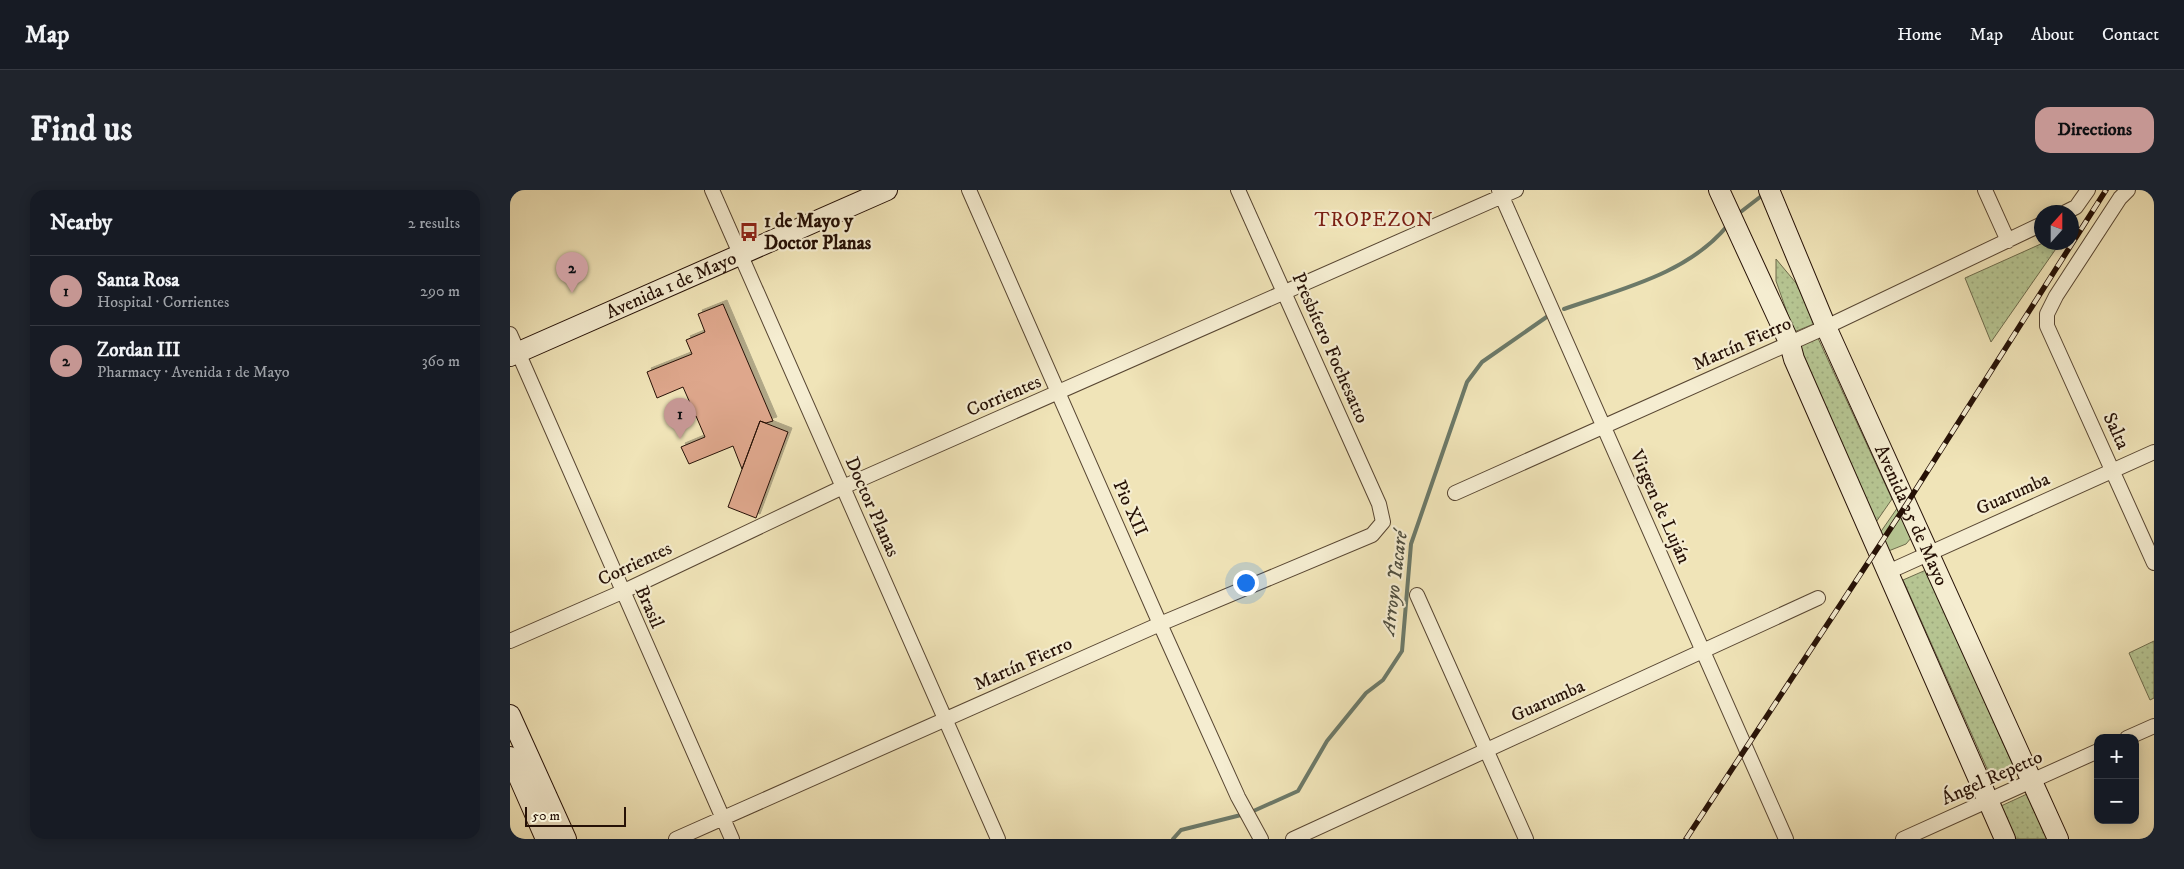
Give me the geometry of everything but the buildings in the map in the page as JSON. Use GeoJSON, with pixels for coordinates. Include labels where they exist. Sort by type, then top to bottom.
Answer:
{"type":"FeatureCollection","features":[{"type":"Feature","properties":{"kind":"main road","name":"Avenida 1 de Mayo"},"geometry":{"type":"LineString","coordinates":[[514,355],[741,256],[886,190]]}},
{"type":"Feature","properties":{"kind":"main road"},"geometry":{"type":"LineString","coordinates":[[1719,190],[1790,344],[1794,359],[2006,839]]}},
{"type":"Feature","properties":{"kind":"main road","name":"Avenida 25 de Mayo"},"geometry":{"type":"LineString","coordinates":[[1769,190],[1826,328],[2058,839]]}},
{"type":"Feature","properties":{"kind":"main road"},"geometry":{"type":"LineString","coordinates":[[510,715],[566,839]]}},
{"type":"Feature","properties":{"kind":"main road"},"geometry":{"type":"LineString","coordinates":[[510,757],[546,839]]}},
{"type":"Feature","properties":{"kind":"street","name":"Doctor Planas"},"geometry":{"type":"LineString","coordinates":[[712,190],[998,839]]}},
{"type":"Feature","properties":{"kind":"street","name":"Pio XII"},"geometry":{"type":"LineString","coordinates":[[968,190],[1160,624],[1238,797],[1254,824],[1260,839]]}},
{"type":"Feature","properties":{"kind":"street","name":"Presbítero Fochesatto"},"geometry":{"type":"LineString","coordinates":[[1238,190],[1379,504],[1383,522]]}},
{"type":"Feature","properties":{"kind":"street","name":"Corrientes"},"geometry":{"type":"LineString","coordinates":[[510,641],[622,592],[843,487],[1059,393],[1501,193],[1516,190]]}},
{"type":"Feature","properties":{"kind":"street"},"geometry":{"type":"LineString","coordinates":[[1985,190],[2008,240]]}},
{"type":"Feature","properties":{"kind":"street"},"geometry":{"type":"LineString","coordinates":[[2075,205],[2088,190]]}},
{"type":"Feature","properties":{"kind":"street","name":"Salta"},"geometry":{"type":"LineString","coordinates":[[2128,190],[2120,198],[2061,288],[2047,314],[2047,326],[2154,563]]}},
{"type":"Feature","properties":{"kind":"street","name":"Virgen de Luján"},"geometry":{"type":"LineString","coordinates":[[1501,193],[1786,839]]}},
{"type":"Feature","properties":{"kind":"street","name":"Martín Fierro"},"geometry":{"type":"LineString","coordinates":[[1455,493],[1826,328],[2034,228]]}},
{"type":"Feature","properties":{"kind":"street","name":"Brasil"},"geometry":{"type":"LineString","coordinates":[[510,334],[514,355],[732,839]]}},
{"type":"Feature","properties":{"kind":"street","name":"Guarumba"},"geometry":{"type":"LineString","coordinates":[[1888,572],[1928,552],[2154,452]]}},
{"type":"Feature","properties":{"kind":"street","name":"Martín Fierro"},"geometry":{"type":"LineString","coordinates":[[676,839],[1160,624],[1372,535],[1383,522]]}},
{"type":"Feature","properties":{"kind":"street"},"geometry":{"type":"LineString","coordinates":[[1417,595],[1526,839]]}},
{"type":"Feature","properties":{"kind":"street","name":"Guarumba"},"geometry":{"type":"LineString","coordinates":[[1292,839],[1704,652],[1818,598]]}},
{"type":"Feature","properties":{"kind":"street"},"geometry":{"type":"LineString","coordinates":[[2136,734],[2154,726]]}},
{"type":"Feature","properties":{"kind":"street","name":"Ángel Repetto"},"geometry":{"type":"LineString","coordinates":[[1902,839],[2094,753]]}},
{"type":"Feature","properties":{"kind":"green space"},"geometry":{"type":"Polygon","coordinates":[[[2034,247],[2034,250],[2055,250],[1991,342],[1965,278],[2034,247]]]}},
{"type":"Feature","properties":{"kind":"green space"},"geometry":{"type":"Polygon","coordinates":[[[1776,259],[1796,283],[1816,323],[1794,332],[1776,281],[1776,259]]]}},
{"type":"Feature","properties":{"kind":"green space"},"geometry":{"type":"Polygon","coordinates":[[[1817,336],[1892,499],[1874,525],[1794,346],[1817,336]]]}},
{"type":"Feature","properties":{"kind":"green space"},"geometry":{"type":"Polygon","coordinates":[[[1898,507],[1911,538],[1906,544],[1886,552],[1875,540],[1898,507]]]}},
{"type":"Feature","properties":{"kind":"green space"},"geometry":{"type":"Polygon","coordinates":[[[1926,570],[2016,772],[1993,782],[1903,580],[1926,570]]]}},
{"type":"Feature","properties":{"kind":"green space"},"geometry":{"type":"Polygon","coordinates":[[[2154,641],[2154,698],[2150,700],[2129,653],[2154,641]]]}},
{"type":"Feature","properties":{"kind":"green space"},"geometry":{"type":"Polygon","coordinates":[[[2027,794],[2047,839],[2016,839],[2001,806],[2027,794]]]}},
{"type":"Feature","properties":{"kind":"waterway","name":"Arroyo Yacaré"},"geometry":{"type":"LineString","coordinates":[[1738,214],[1764,194]]}},
{"type":"Feature","properties":{"kind":"waterway","name":"Arroyo Yacaré"},"geometry":{"type":"LineString","coordinates":[[1564,309],[1630,287],[1674,268],[1712,242],[1728,225]]}},
{"type":"Feature","properties":{"kind":"waterway","name":"Arroyo Yacaré"},"geometry":{"type":"LineString","coordinates":[[1173,839],[1181,830],[1249,813],[1298,791],[1327,741],[1366,693],[1383,680],[1402,651],[1411,544],[1467,382],[1482,362],[1548,316]]}},
{"type":"Feature","properties":{"kind":"railway"},"geometry":{"type":"LineString","coordinates":[[1686,839],[1906,505],[2106,190]]}},
{"type":"Feature","properties":{"kind":"place","name":"1 de Mayo y Doctor Planas"},"geometry":{"type":"Point","coordinates":[749,232]}},
{"type":"Feature","properties":{"kind":"place","name":"Zordan III"},"geometry":{"type":"Point","coordinates":[572,293]}},
{"type":"Feature","properties":{"kind":"place","name":"Santa Rosa"},"geometry":{"type":"Point","coordinates":[680,439]}},
{"type":"Feature","properties":{"kind":"district","name":"TROPEZON"},"geometry":{"type":"Point","coordinates":[1374,220]}}]}
